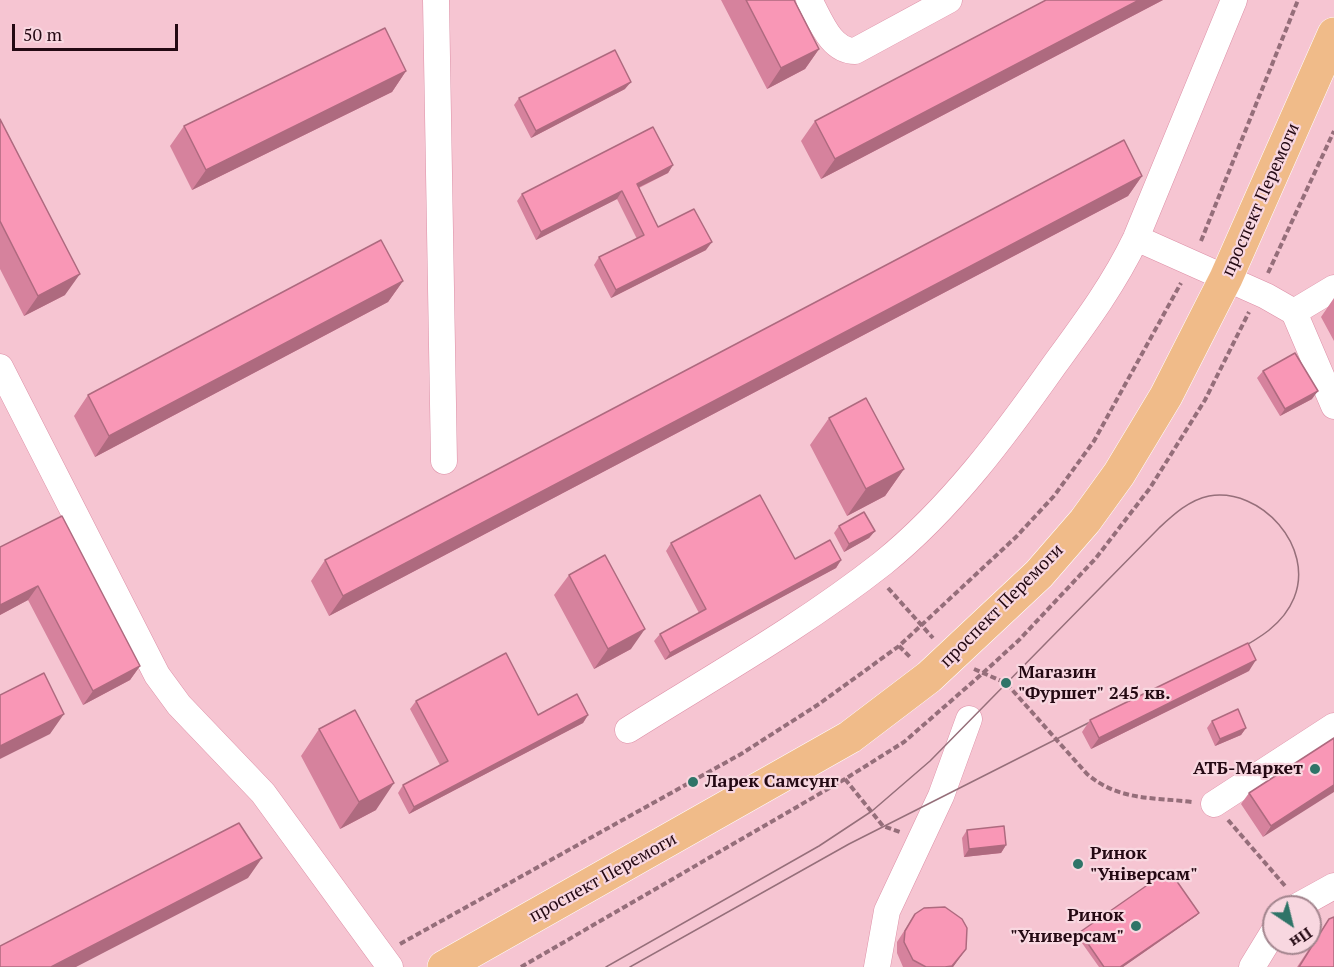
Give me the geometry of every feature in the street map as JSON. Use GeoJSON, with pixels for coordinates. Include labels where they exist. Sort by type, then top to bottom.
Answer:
{"type":"FeatureCollection","features":[{"type":"Feature","properties":{"kind":"main road","name":"проспект Перемоги"},"geometry":{"type":"LineString","coordinates":[[454,965],[810,762],[894,705],[951,658],[1039,574],[1092,512],[1146,432],[1226,278],[1286,148],[1334,34]]}},
{"type":"Feature","properties":{"kind":"street"},"geometry":{"type":"LineString","coordinates":[[436,0],[444,461]]}},
{"type":"Feature","properties":{"kind":"street"},"geometry":{"type":"LineString","coordinates":[[809,0],[836,45],[844,51],[855,51],[949,0]]}},
{"type":"Feature","properties":{"kind":"street"},"geometry":{"type":"LineString","coordinates":[[628,730],[772,640],[872,571],[954,493],[1006,433],[1103,297],[1137,238],[1234,0]]}},
{"type":"Feature","properties":{"kind":"street"},"geometry":{"type":"LineString","coordinates":[[1137,238],[1294,312],[1334,406]]}},
{"type":"Feature","properties":{"kind":"street"},"geometry":{"type":"LineString","coordinates":[[1294,312],[1334,288]]}},
{"type":"Feature","properties":{"kind":"street"},"geometry":{"type":"LineString","coordinates":[[0,367],[157,675],[179,705],[263,793],[385,961]]}},
{"type":"Feature","properties":{"kind":"street"},"geometry":{"type":"LineString","coordinates":[[877,967],[887,911],[941,796],[969,719]]}},
{"type":"Feature","properties":{"kind":"street"},"geometry":{"type":"LineString","coordinates":[[1214,804],[1334,726]]}},
{"type":"Feature","properties":{"kind":"street"},"geometry":{"type":"LineString","coordinates":[[1317,895],[1334,886]]}},
{"type":"Feature","properties":{"kind":"street"},"geometry":{"type":"LineString","coordinates":[[1252,967],[1262,951]]}},
{"type":"Feature","properties":{"kind":"path"},"geometry":{"type":"LineString","coordinates":[[385,961],[741,754],[855,679],[921,626],[1016,537],[1054,496],[1094,441],[1192,263],[1298,0]]}},
{"type":"Feature","properties":{"kind":"path"},"geometry":{"type":"LineString","coordinates":[[872,571],[951,658],[1006,683],[1087,774],[1099,784],[1116,793],[1214,804],[1290,895]]}},
{"type":"Feature","properties":{"kind":"path"},"geometry":{"type":"LineString","coordinates":[[845,779],[883,826],[921,840]]}},
{"type":"Feature","properties":{"kind":"building"},"geometry":{"type":"Polygon","coordinates":[[[746,0],[794,0],[819,49],[781,68],[746,0]]]}},
{"type":"Feature","properties":{"kind":"building"},"geometry":{"type":"Polygon","coordinates":[[[1046,0],[1139,0],[835,159],[815,121],[1046,0]]]}},
{"type":"Feature","properties":{"kind":"building"},"geometry":{"type":"Polygon","coordinates":[[[385,28],[406,71],[206,170],[184,126],[385,28]]]}},
{"type":"Feature","properties":{"kind":"building"},"geometry":{"type":"Polygon","coordinates":[[[615,50],[631,82],[536,131],[519,98],[615,50]]]}},
{"type":"Feature","properties":{"kind":"building"},"geometry":{"type":"Polygon","coordinates":[[[0,119],[80,274],[38,296],[0,221],[0,119]]]}},
{"type":"Feature","properties":{"kind":"building"},"geometry":{"type":"Polygon","coordinates":[[[653,127],[673,165],[637,184],[658,227],[694,209],[712,242],[616,290],[599,257],[644,235],[622,191],[541,232],[522,194],[653,127]]]}},
{"type":"Feature","properties":{"kind":"building"},"geometry":{"type":"Polygon","coordinates":[[[1124,140],[1142,176],[343,596],[325,560],[1124,140]]]}},
{"type":"Feature","properties":{"kind":"building"},"geometry":{"type":"Polygon","coordinates":[[[381,240],[403,281],[109,436],[88,395],[381,240]]]}},
{"type":"Feature","properties":{"kind":"building"},"geometry":{"type":"Polygon","coordinates":[[[1295,353],[1318,391],[1285,409],[1263,371],[1295,353]]]}},
{"type":"Feature","properties":{"kind":"building"},"geometry":{"type":"Polygon","coordinates":[[[866,398],[904,469],[866,489],[829,418],[866,398]]]}},
{"type":"Feature","properties":{"kind":"building"},"geometry":{"type":"Polygon","coordinates":[[[760,495],[795,559],[830,540],[841,560],[670,653],[660,634],[706,609],[671,543],[760,495]]]}},
{"type":"Feature","properties":{"kind":"building"},"geometry":{"type":"Polygon","coordinates":[[[864,512],[875,531],[849,544],[839,526],[864,512]]]}},
{"type":"Feature","properties":{"kind":"building"},"geometry":{"type":"Polygon","coordinates":[[[62,516],[140,666],[93,691],[38,586],[0,605],[0,547],[62,516]]]}},
{"type":"Feature","properties":{"kind":"building"},"geometry":{"type":"Polygon","coordinates":[[[605,555],[645,629],[608,649],[569,575],[605,555]]]}},
{"type":"Feature","properties":{"kind":"building"},"geometry":{"type":"Polygon","coordinates":[[[1248,643],[1256,660],[1099,738],[1090,720],[1248,643]]]}},
{"type":"Feature","properties":{"kind":"building"},"geometry":{"type":"Polygon","coordinates":[[[506,653],[538,715],[577,694],[588,715],[414,807],[403,785],[448,761],[416,701],[506,653]]]}},
{"type":"Feature","properties":{"kind":"building"},"geometry":{"type":"Polygon","coordinates":[[[44,673],[64,714],[0,746],[0,695],[44,673]]]}},
{"type":"Feature","properties":{"kind":"building"},"geometry":{"type":"Polygon","coordinates":[[[1238,709],[1246,728],[1220,739],[1212,721],[1238,709]]]}},
{"type":"Feature","properties":{"kind":"building"},"geometry":{"type":"Polygon","coordinates":[[[355,710],[394,783],[359,802],[319,729],[355,710]]]}},
{"type":"Feature","properties":{"kind":"building","name":"АТБ-Маркет"},"geometry":{"type":"Polygon","coordinates":[[[1334,738],[1334,785],[1271,826],[1249,793],[1334,738]]]}},
{"type":"Feature","properties":{"kind":"building"},"geometry":{"type":"Polygon","coordinates":[[[239,823],[262,858],[51,967],[0,967],[0,946],[239,823]]]}},
{"type":"Feature","properties":{"kind":"building"},"geometry":{"type":"Polygon","coordinates":[[[1004,826],[1006,845],[969,849],[967,830],[1004,826]]]}},
{"type":"Feature","properties":{"kind":"building","name":"Ринок \"Универсам\""},"geometry":{"type":"Polygon","coordinates":[[[1169,870],[1199,913],[1120,967],[1104,967],[1080,932],[1169,870]]]}},
{"type":"Feature","properties":{"kind":"building"},"geometry":{"type":"Polygon","coordinates":[[[945,907],[962,919],[967,928],[966,949],[952,966],[926,967],[913,960],[904,942],[905,931],[915,914],[924,908],[945,907]]]}},
{"type":"Feature","properties":{"kind":"building"},"geometry":{"type":"Polygon","coordinates":[[[1334,917],[1334,967],[1299,967],[1306,955],[1322,955],[1322,930],[1329,919],[1334,917]]]}},
{"type":"Feature","properties":{"kind":"tram line"},"geometry":{"type":"LineString","coordinates":[[606,967],[819,846],[872,811],[930,761],[1159,528],[1188,504],[1209,496],[1228,496],[1247,501],[1264,511],[1279,524],[1290,541],[1297,559],[1299,579],[1289,608],[1277,624],[1234,652]]}},
{"type":"Feature","properties":{"kind":"tram line"},"geometry":{"type":"LineString","coordinates":[[630,967],[849,844],[1104,715]]}},
{"type":"Feature","properties":{"kind":"place","name":"Магазин \"Фуршет\" 245 кв."},"geometry":{"type":"Point","coordinates":[1006,683]}},
{"type":"Feature","properties":{"kind":"place","name":"АТБ-Маркет"},"geometry":{"type":"Point","coordinates":[1315,769]}},
{"type":"Feature","properties":{"kind":"place","name":"Ларек Самсунг"},"geometry":{"type":"Point","coordinates":[693,782]}},
{"type":"Feature","properties":{"kind":"place","name":"Ринок \"Універсам\""},"geometry":{"type":"Point","coordinates":[1078,864]}},
{"type":"Feature","properties":{"kind":"place","name":"Ринок \"Универсам\""},"geometry":{"type":"Point","coordinates":[1136,926]}}]}
